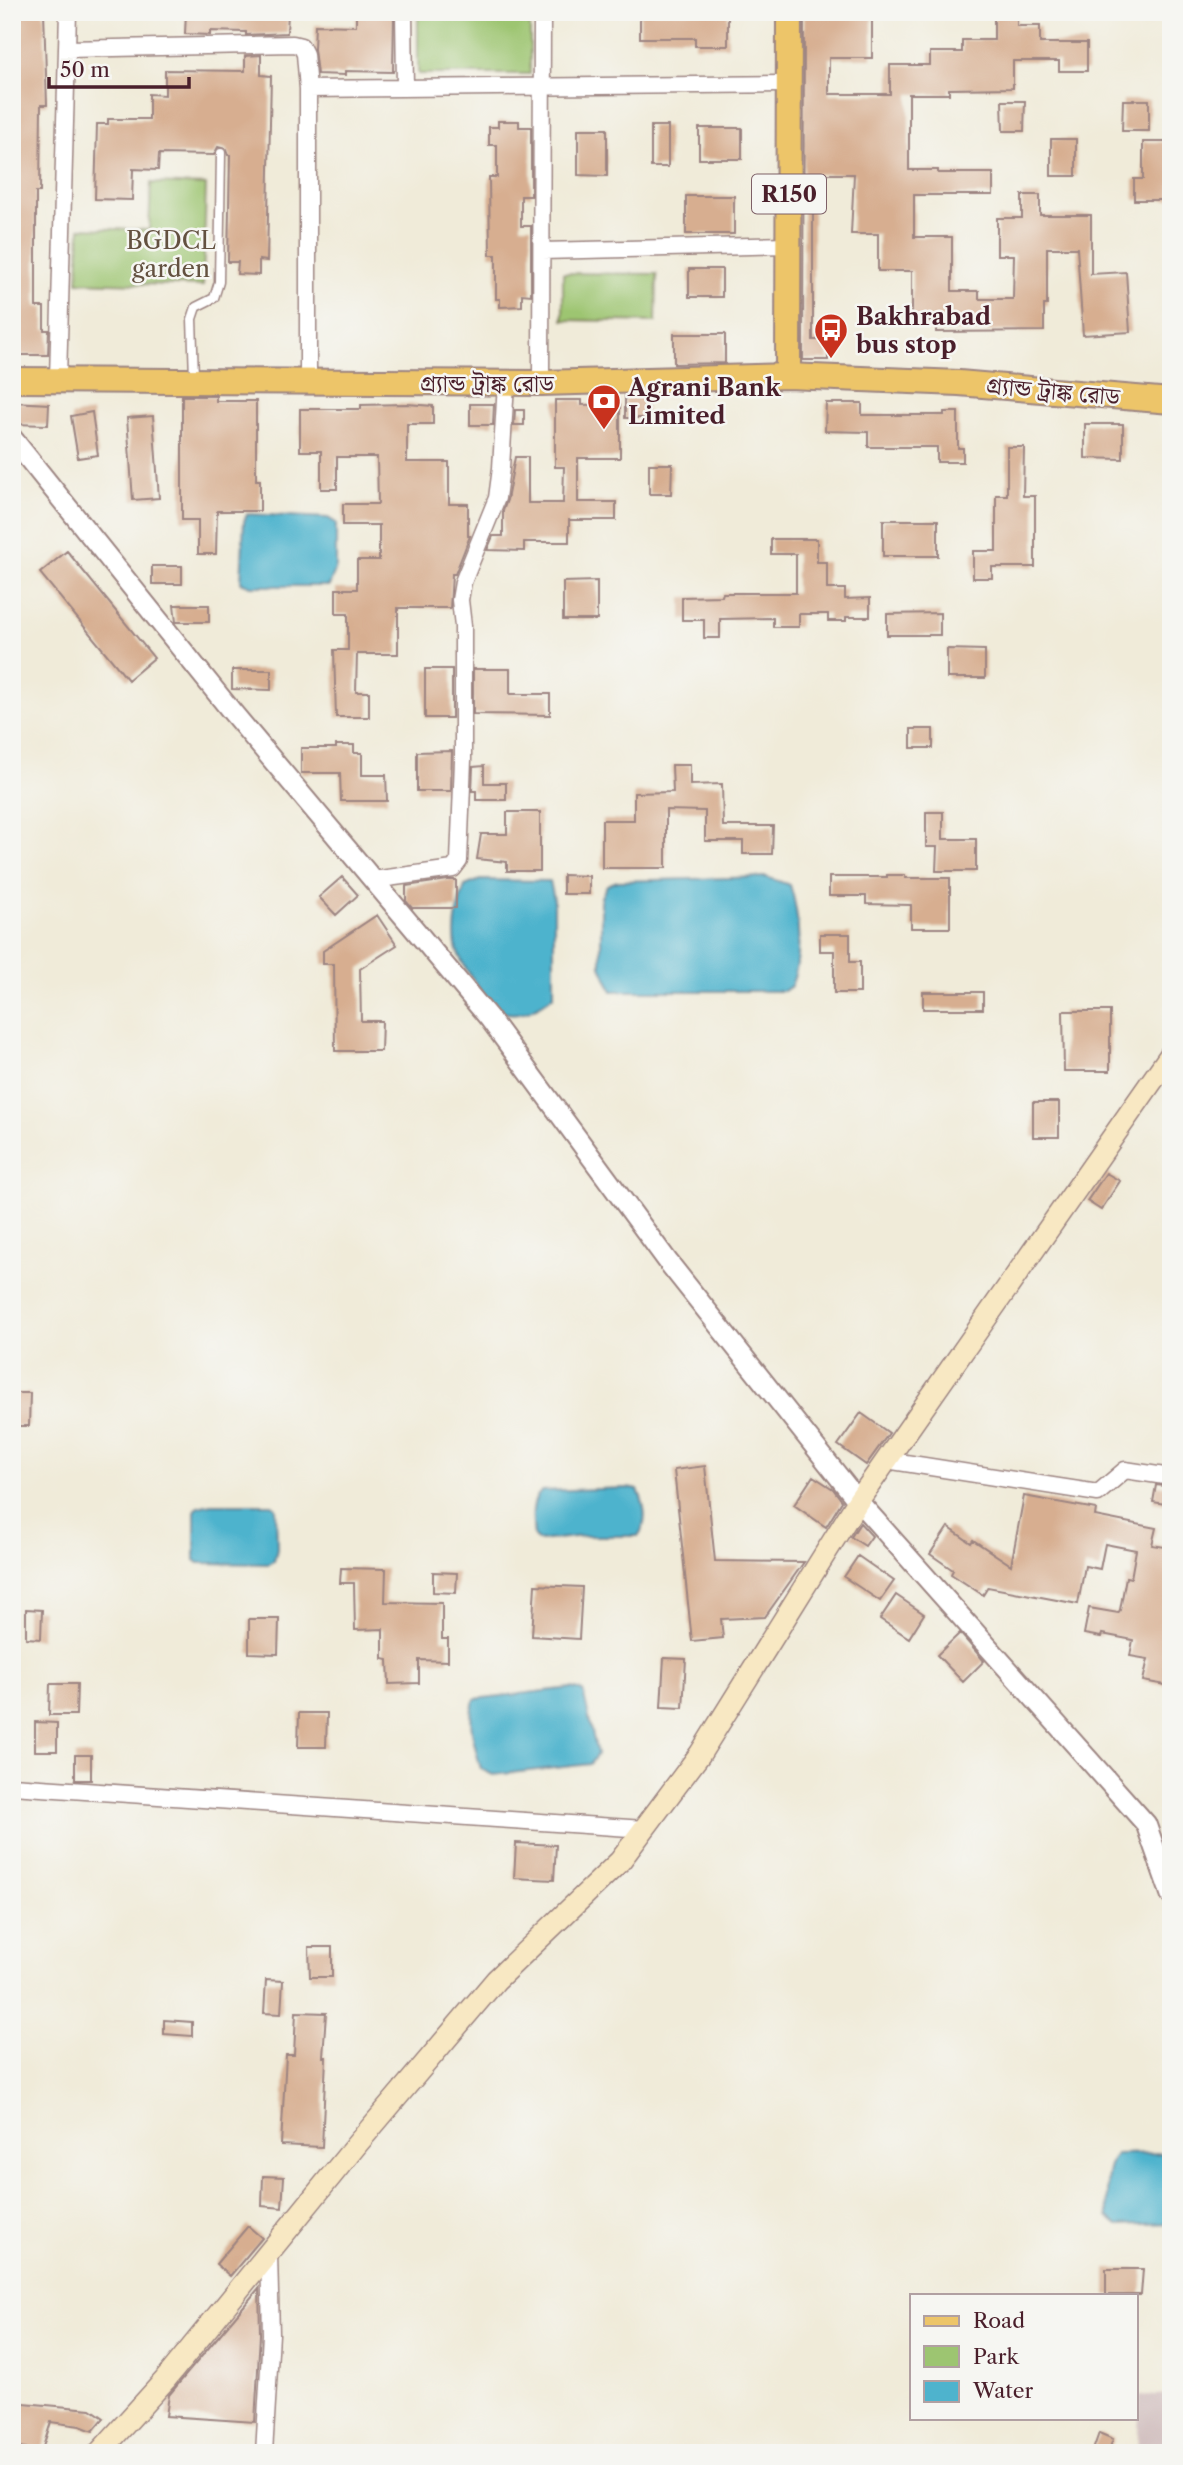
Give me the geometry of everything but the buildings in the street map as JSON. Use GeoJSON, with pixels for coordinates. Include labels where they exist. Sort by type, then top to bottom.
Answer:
{"type":"FeatureCollection","features":[{"type":"Feature","properties":{"kind":"main road","name":"R150"},"geometry":{"type":"LineString","coordinates":[[788,376],[789,12]]}},
{"type":"Feature","properties":{"kind":"main road","name":"গ্র্যান্ড ট্রাঙ্ক রোড"},"geometry":{"type":"LineString","coordinates":[[12,380],[541,383],[788,376],[960,383],[1171,401]]}},
{"type":"Feature","properties":{"kind":"main road"},"geometry":{"type":"LineString","coordinates":[[99,2453],[165,2380],[496,1980],[620,1861],[700,1754],[858,1501],[1171,1054]]}},
{"type":"Feature","properties":{"kind":"street"},"geometry":{"type":"LineString","coordinates":[[58,379],[68,12]]}},
{"type":"Feature","properties":{"kind":"street"},"geometry":{"type":"LineString","coordinates":[[404,12],[405,88]]}},
{"type":"Feature","properties":{"kind":"street"},"geometry":{"type":"LineString","coordinates":[[541,383],[542,12]]}},
{"type":"Feature","properties":{"kind":"street"},"geometry":{"type":"LineString","coordinates":[[68,49],[293,44],[301,46],[308,89],[308,383]]}},
{"type":"Feature","properties":{"kind":"street"},"geometry":{"type":"LineString","coordinates":[[308,89],[789,84]]}},
{"type":"Feature","properties":{"kind":"street"},"geometry":{"type":"LineString","coordinates":[[542,251],[789,246]]}},
{"type":"Feature","properties":{"kind":"street"},"geometry":{"type":"LineString","coordinates":[[373,880],[453,869],[459,861],[463,760],[463,626],[460,600],[463,582],[497,498],[506,383]]}},
{"type":"Feature","properties":{"kind":"street"},"geometry":{"type":"LineString","coordinates":[[12,438],[233,713],[489,1017],[669,1263],[858,1501],[1146,1824],[1171,1895]]}},
{"type":"Feature","properties":{"kind":"street"},"geometry":{"type":"LineString","coordinates":[[886,1460],[1098,1493],[1125,1470],[1171,1477]]}},
{"type":"Feature","properties":{"kind":"street"},"geometry":{"type":"LineString","coordinates":[[12,1786],[644,1829]]}},
{"type":"Feature","properties":{"kind":"street"},"geometry":{"type":"LineString","coordinates":[[264,2453],[271,2334],[269,2253]]}},
{"type":"Feature","properties":{"kind":"lane"},"geometry":{"type":"LineString","coordinates":[[194,380],[192,319],[196,307],[214,298],[219,282],[220,153]]}},
{"type":"Feature","properties":{"kind":"shaded area"},"geometry":{"type":"Polygon","coordinates":[[[1171,2394],[1171,2453],[1137,2453],[1140,2396],[1171,2394]]]}},
{"type":"Feature","properties":{"kind":"green space"},"geometry":{"type":"Polygon","coordinates":[[[418,12],[530,12],[530,74],[418,74],[418,12]]]}},
{"type":"Feature","properties":{"kind":"green space","name":"BGDCL garden"},"geometry":{"type":"Polygon","coordinates":[[[151,183],[206,185],[203,286],[78,282],[80,228],[149,230],[151,183]]]}},
{"type":"Feature","properties":{"kind":"green space"},"geometry":{"type":"Polygon","coordinates":[[[563,273],[657,274],[656,322],[563,320],[563,273]]]}},
{"type":"Feature","properties":{"kind":"water"},"geometry":{"type":"Polygon","coordinates":[[[247,514],[328,518],[336,523],[336,567],[329,586],[251,586],[241,582],[244,521],[247,514]]]}},
{"type":"Feature","properties":{"kind":"water"},"geometry":{"type":"Polygon","coordinates":[[[766,877],[790,885],[793,896],[798,949],[791,986],[784,991],[612,991],[601,966],[601,897],[607,885],[617,881],[766,877]]]}},
{"type":"Feature","properties":{"kind":"water"},"geometry":{"type":"Polygon","coordinates":[[[480,880],[550,881],[554,900],[554,995],[530,1010],[510,1013],[497,1008],[475,983],[458,953],[455,931],[460,900],[465,886],[480,880]]]}},
{"type":"Feature","properties":{"kind":"water"},"geometry":{"type":"Polygon","coordinates":[[[627,1488],[638,1490],[644,1507],[644,1525],[638,1536],[584,1536],[539,1541],[534,1537],[533,1506],[542,1491],[627,1488]]]}},
{"type":"Feature","properties":{"kind":"water"},"geometry":{"type":"Polygon","coordinates":[[[211,1504],[271,1504],[276,1508],[277,1549],[274,1561],[269,1564],[199,1563],[195,1560],[195,1511],[198,1507],[211,1504]]]}},
{"type":"Feature","properties":{"kind":"water"},"geometry":{"type":"Polygon","coordinates":[[[571,1688],[583,1691],[597,1754],[590,1764],[493,1775],[481,1769],[471,1725],[475,1699],[571,1688]]]}},
{"type":"Feature","properties":{"kind":"water"},"geometry":{"type":"Polygon","coordinates":[[[1171,2153],[1171,2223],[1118,2225],[1108,2217],[1109,2168],[1116,2154],[1171,2153]]]}},
{"type":"Feature","properties":{"kind":"place","name":"Bakhrabad bus stop"},"geometry":{"type":"Point","coordinates":[831,360]}},
{"type":"Feature","properties":{"kind":"place","name":"Agrani Bank Limited"},"geometry":{"type":"Point","coordinates":[604,431]}}]}
